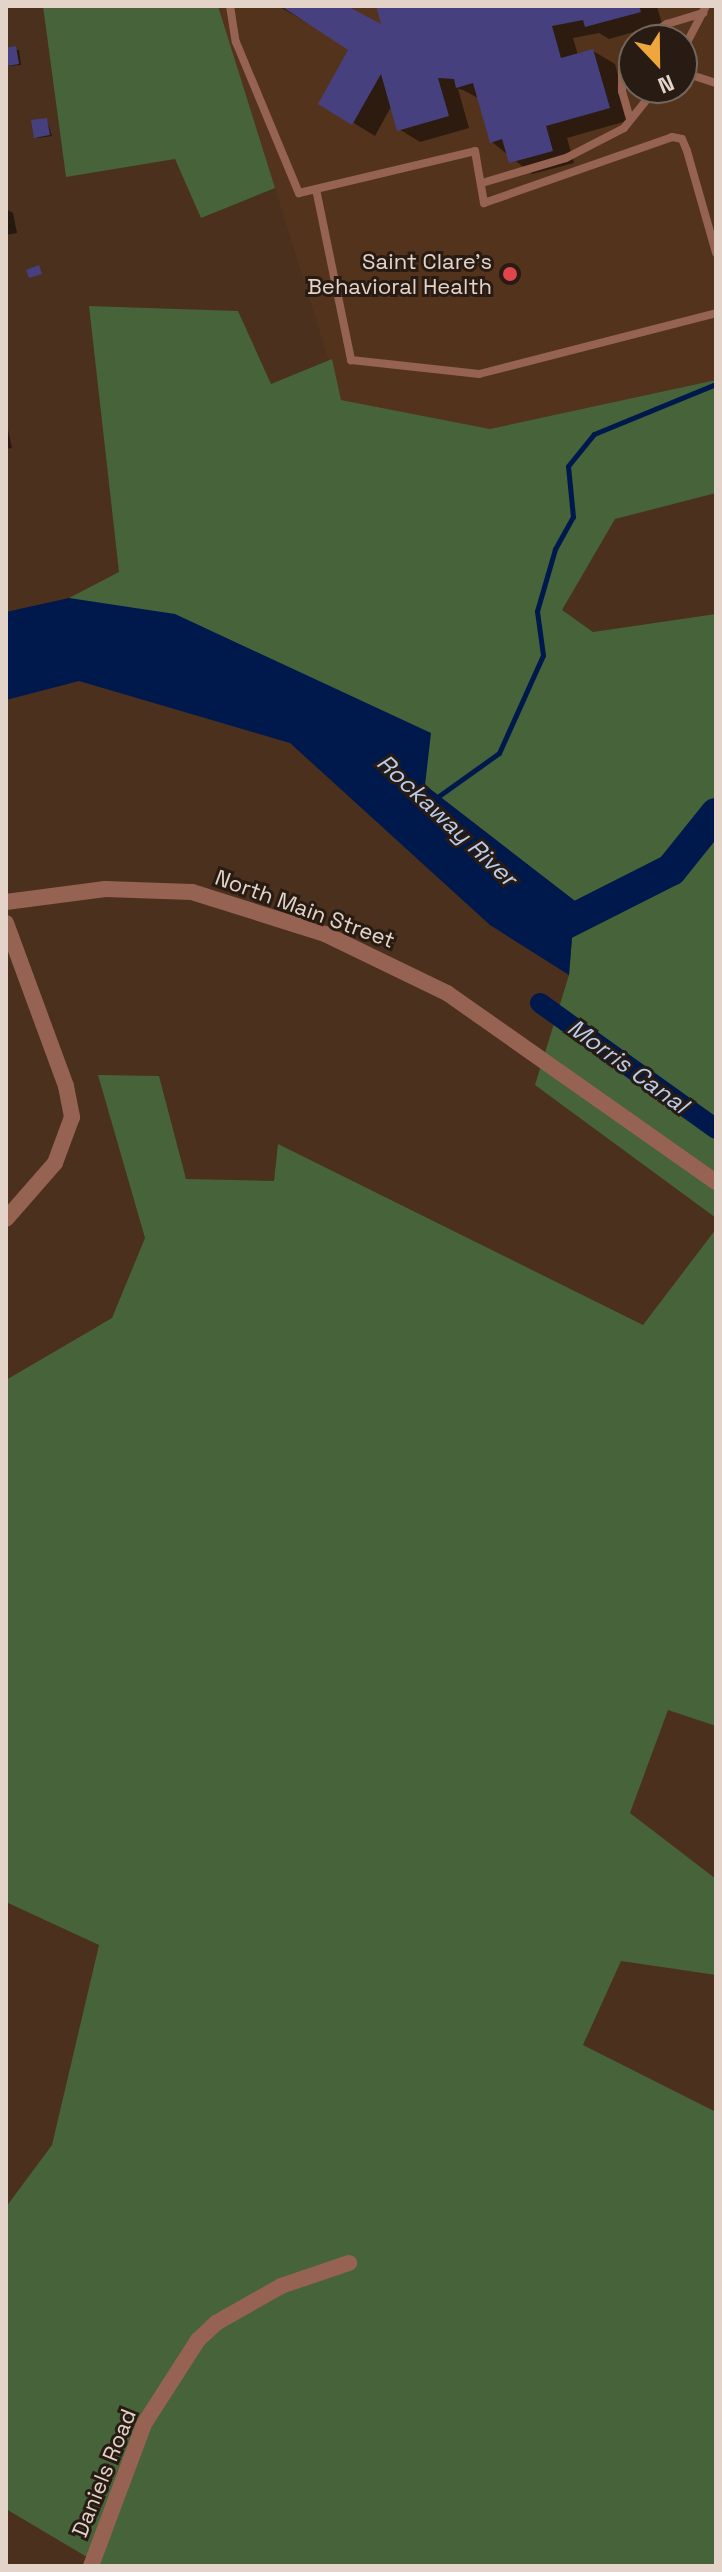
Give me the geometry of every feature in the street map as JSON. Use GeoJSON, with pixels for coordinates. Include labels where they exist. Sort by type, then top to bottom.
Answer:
{"type":"FeatureCollection","features":[{"type":"Feature","properties":{"kind":"street","name":"North Main Street"},"geometry":{"type":"LineString","coordinates":[[6,902],[105,889],[192,892],[325,934],[447,993],[716,1182]]}},
{"type":"Feature","properties":{"kind":"street"},"geometry":{"type":"LineString","coordinates":[[6,923],[66,1086],[72,1117],[55,1163],[6,1219]]}},
{"type":"Feature","properties":{"kind":"street","name":"Daniels Road"},"geometry":{"type":"LineString","coordinates":[[91,2566],[144,2424],[198,2340],[216,2323],[281,2286],[349,2263]]}},
{"type":"Feature","properties":{"kind":"lane"},"geometry":{"type":"LineString","coordinates":[[230,6],[236,42],[299,193],[475,151],[484,203],[672,137],[682,139],[716,253]]}},
{"type":"Feature","properties":{"kind":"lane"},"geometry":{"type":"LineString","coordinates":[[667,24],[704,9]]}},
{"type":"Feature","properties":{"kind":"lane"},"geometry":{"type":"LineString","coordinates":[[626,104],[630,119]]}},
{"type":"Feature","properties":{"kind":"lane"},"geometry":{"type":"LineString","coordinates":[[482,183],[566,158],[630,119],[643,104]]}},
{"type":"Feature","properties":{"kind":"lane"},"geometry":{"type":"LineString","coordinates":[[316,189],[351,360],[479,374],[716,313]]}},
{"type":"Feature","properties":{"kind":"shaded area","name":"Saint Clare’s Behavioral Health"},"geometry":{"type":"Polygon","coordinates":[[[218,6],[716,6],[716,380],[490,429],[341,400],[218,6]]]}},
{"type":"Feature","properties":{"kind":"green space"},"geometry":{"type":"Polygon","coordinates":[[[43,6],[218,6],[275,188],[201,218],[175,159],[66,177],[43,6]]]}},
{"type":"Feature","properties":{"kind":"green space"},"geometry":{"type":"Polygon","coordinates":[[[89,306],[238,311],[271,384],[332,359],[341,400],[490,429],[716,380],[716,493],[615,519],[562,610],[593,632],[716,614],[716,1218],[535,1085],[569,975],[575,901],[425,785],[69,598],[119,572],[89,306]]]}},
{"type":"Feature","properties":{"kind":"green space"},"geometry":{"type":"Polygon","coordinates":[[[98,1075],[159,1076],[186,1179],[274,1181],[278,1144],[643,1325],[716,1229],[716,1726],[668,1710],[630,1813],[716,1879],[716,1975],[621,1961],[583,2045],[716,2112],[716,2566],[90,2566],[92,2560],[6,2509],[6,2207],[52,2145],[99,1945],[6,1902],[6,1380],[112,1318],[145,1238],[98,1075]]]}},
{"type":"Feature","properties":{"kind":"water"},"geometry":{"type":"Polygon","coordinates":[[[69,598],[175,614],[431,733],[425,785],[575,901],[569,975],[490,925],[290,743],[79,681],[6,700],[6,612],[69,598]]]}},
{"type":"Feature","properties":{"kind":"building"},"geometry":{"type":"Polygon","coordinates":[[[281,6],[347,6],[381,24],[376,6],[639,6],[641,12],[585,27],[583,20],[552,26],[561,58],[593,49],[610,108],[546,126],[553,151],[509,163],[502,139],[490,143],[473,83],[456,88],[454,79],[438,78],[449,116],[397,131],[381,74],[352,125],[318,104],[348,50],[281,6]]]}},
{"type":"Feature","properties":{"kind":"building"},"geometry":{"type":"Polygon","coordinates":[[[16,46],[19,64],[6,66],[6,48],[16,46]]]}},
{"type":"Feature","properties":{"kind":"building"},"geometry":{"type":"Polygon","coordinates":[[[47,118],[50,135],[34,138],[31,120],[47,118]]]}},
{"type":"Feature","properties":{"kind":"building"},"geometry":{"type":"Polygon","coordinates":[[[39,265],[42,274],[29,278],[26,270],[39,265]]]}},
{"type":"Feature","properties":{"kind":"waterway"},"geometry":{"type":"LineString","coordinates":[[436,798],[499,753],[543,655],[537,611],[555,549],[573,517],[568,466],[594,434],[716,384]]}},
{"type":"Feature","properties":{"kind":"waterway","name":"Rockaway River"},"geometry":{"type":"LineString","coordinates":[[539,906],[560,926],[671,870],[716,814]]}},
{"type":"Feature","properties":{"kind":"waterway","name":"Morris Canal"},"geometry":{"type":"LineString","coordinates":[[540,1003],[716,1129]]}},
{"type":"Feature","properties":{"kind":"place","name":"Saint Clare’s Behavioral Health"},"geometry":{"type":"Point","coordinates":[510,274]}}]}
